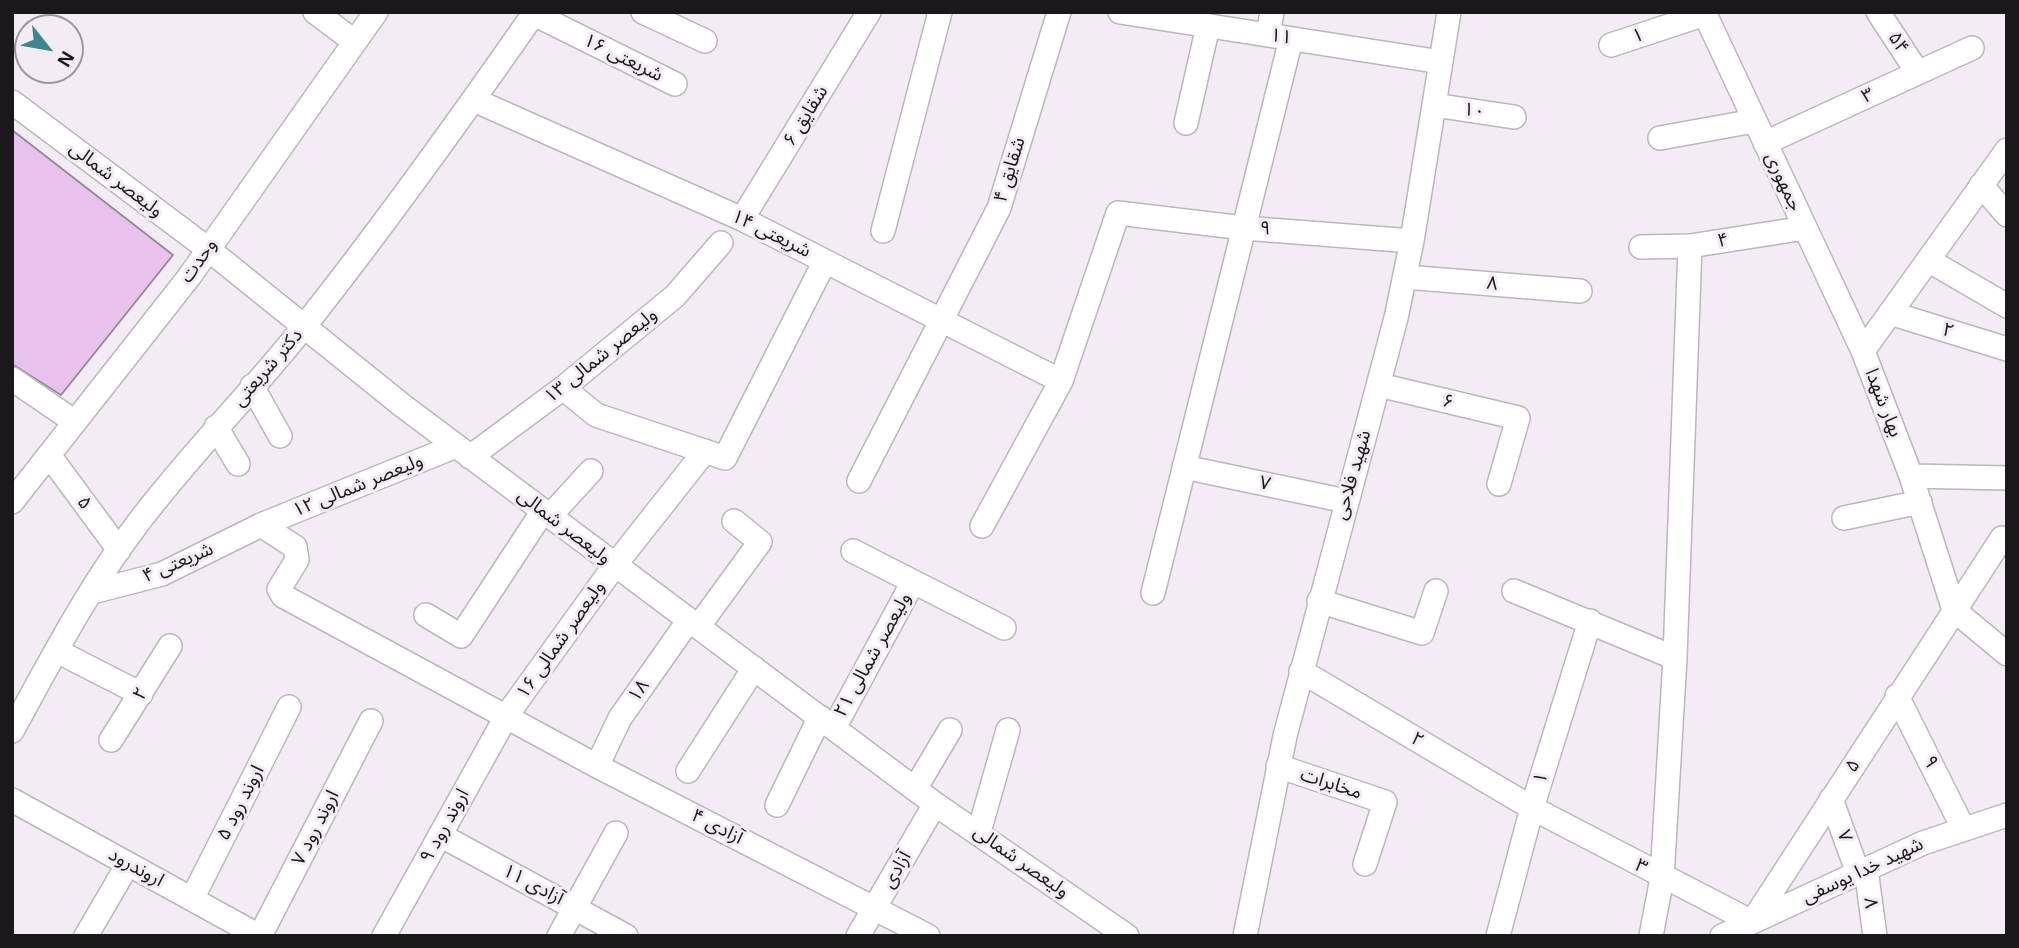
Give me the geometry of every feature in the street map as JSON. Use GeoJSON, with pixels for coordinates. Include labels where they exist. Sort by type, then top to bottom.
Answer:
{"type":"FeatureCollection","features":[{"type":"Feature","properties":{"kind":"street"},"geometry":{"type":"LineString","coordinates":[[315,12],[355,42]]}},
{"type":"Feature","properties":{"kind":"street","name":"وحدت"},"geometry":{"type":"LineString","coordinates":[[12,502],[189,277],[376,12]]}},
{"type":"Feature","properties":{"kind":"street"},"geometry":{"type":"LineString","coordinates":[[643,12],[705,41]]}},
{"type":"Feature","properties":{"kind":"street","name":"شقایق ۶"},"geometry":{"type":"LineString","coordinates":[[742,219],[869,12]]}},
{"type":"Feature","properties":{"kind":"street"},"geometry":{"type":"LineString","coordinates":[[883,231],[940,12]]}},
{"type":"Feature","properties":{"kind":"street","name":"شقایق ۴"},"geometry":{"type":"LineString","coordinates":[[859,481],[999,208],[1059,12]]}},
{"type":"Feature","properties":{"kind":"street"},"geometry":{"type":"LineString","coordinates":[[1153,593],[1244,228],[1279,37],[1272,12]]}},
{"type":"Feature","properties":{"kind":"street","name":"شهید فلاحی"},"geometry":{"type":"LineString","coordinates":[[1245,936],[1278,766],[1301,671],[1379,385],[1405,276],[1448,12]]}},
{"type":"Feature","properties":{"kind":"street","name":"۵۴"},"geometry":{"type":"LineString","coordinates":[[1878,12],[1917,73]]}},
{"type":"Feature","properties":{"kind":"street","name":"شریعتی ۱۶"},"geometry":{"type":"LineString","coordinates":[[534,13],[675,84]]}},
{"type":"Feature","properties":{"kind":"street","name":"دکتر شریعتی"},"geometry":{"type":"LineString","coordinates":[[12,731],[119,550],[216,427],[305,326],[474,100],[534,13]]}},
{"type":"Feature","properties":{"kind":"street","name":"۱۱"},"geometry":{"type":"LineString","coordinates":[[1134,13],[1441,62]]}},
{"type":"Feature","properties":{"kind":"street","name":"۱"},"geometry":{"type":"LineString","coordinates":[[1611,45],[1704,13]]}},
{"type":"Feature","properties":{"kind":"street","name":"جمهوری"},"geometry":{"type":"LineString","coordinates":[[1704,13],[1863,351]]}},
{"type":"Feature","properties":{"kind":"street"},"geometry":{"type":"LineString","coordinates":[[1186,123],[1208,26]]}},
{"type":"Feature","properties":{"kind":"street","name":"۳"},"geometry":{"type":"LineString","coordinates":[[1765,143],[1972,48]]}},
{"type":"Feature","properties":{"kind":"street","name":"شریعتی ۱۴"},"geometry":{"type":"LineString","coordinates":[[474,100],[742,219],[1061,381]]}},
{"type":"Feature","properties":{"kind":"street","name":"ولیعصر شمالی"},"geometry":{"type":"LineString","coordinates":[[12,102],[208,249],[463,451],[615,565],[935,804],[1127,936]]}},
{"type":"Feature","properties":{"kind":"street","name":"۱۰"},"geometry":{"type":"LineString","coordinates":[[1434,105],[1514,117]]}},
{"type":"Feature","properties":{"kind":"street"},"geometry":{"type":"LineString","coordinates":[[1660,138],[1755,121]]}},
{"type":"Feature","properties":{"kind":"street","name":"بهار شهدا"},"geometry":{"type":"LineString","coordinates":[[1954,610],[1911,476],[1863,351],[2007,150]]}},
{"type":"Feature","properties":{"kind":"street"},"geometry":{"type":"LineString","coordinates":[[1981,186],[2007,215]]}},
{"type":"Feature","properties":{"kind":"street","name":"۹"},"geometry":{"type":"LineString","coordinates":[[1061,381],[1118,213],[1244,228],[1412,241]]}},
{"type":"Feature","properties":{"kind":"street","name":"۴"},"geometry":{"type":"LineString","coordinates":[[1641,247],[1690,246],[1805,228]]}},
{"type":"Feature","properties":{"kind":"street","name":"ولیعصر شمالی ۱۳"},"geometry":{"type":"LineString","coordinates":[[463,451],[563,388],[675,296],[721,243]]}},
{"type":"Feature","properties":{"kind":"street"},"geometry":{"type":"LineString","coordinates":[[1651,936],[1662,878],[1675,658],[1690,246]]}},
{"type":"Feature","properties":{"kind":"street"},"geometry":{"type":"LineString","coordinates":[[1928,260],[2007,306]]}},
{"type":"Feature","properties":{"kind":"street"},"geometry":{"type":"LineString","coordinates":[[563,388],[596,415],[725,458],[825,261]]}},
{"type":"Feature","properties":{"kind":"street","name":"۸"},"geometry":{"type":"LineString","coordinates":[[1405,276],[1580,291]]}},
{"type":"Feature","properties":{"kind":"street","name":"۲"},"geometry":{"type":"LineString","coordinates":[[1890,313],[2007,349]]}},
{"type":"Feature","properties":{"kind":"street"},"geometry":{"type":"LineString","coordinates":[[12,379],[75,422]]}},
{"type":"Feature","properties":{"kind":"street"},"geometry":{"type":"LineString","coordinates":[[982,526],[1061,381]]}},
{"type":"Feature","properties":{"kind":"street","name":"۶"},"geometry":{"type":"LineString","coordinates":[[1379,385],[1518,418],[1499,484]]}},
{"type":"Feature","properties":{"kind":"street"},"geometry":{"type":"LineString","coordinates":[[252,386],[280,436]]}},
{"type":"Feature","properties":{"kind":"street"},"geometry":{"type":"LineString","coordinates":[[216,427],[238,464]]}},
{"type":"Feature","properties":{"kind":"street","name":"ولیعصر شمالی ۱۲"},"geometry":{"type":"LineString","coordinates":[[261,525],[463,451]]}},
{"type":"Feature","properties":{"kind":"street","name":"ولیعصر شمالی ۱۶"},"geometry":{"type":"LineString","coordinates":[[507,715],[615,565],[705,451]]}},
{"type":"Feature","properties":{"kind":"street","name":"۵"},"geometry":{"type":"LineString","coordinates":[[49,455],[119,550]]}},
{"type":"Feature","properties":{"kind":"street","name":"۷"},"geometry":{"type":"LineString","coordinates":[[1184,467],[1346,501]]}},
{"type":"Feature","properties":{"kind":"street"},"geometry":{"type":"LineString","coordinates":[[426,615],[461,636],[547,514],[591,471]]}},
{"type":"Feature","properties":{"kind":"street"},"geometry":{"type":"LineString","coordinates":[[1911,476],[2007,478]]}},
{"type":"Feature","properties":{"kind":"street"},"geometry":{"type":"LineString","coordinates":[[1844,518],[1920,502]]}},
{"type":"Feature","properties":{"kind":"street","name":"۱۸"},"geometry":{"type":"LineString","coordinates":[[597,766],[620,718],[760,542],[734,521]]}},
{"type":"Feature","properties":{"kind":"street","name":"شریعتی ۴"},"geometry":{"type":"LineString","coordinates":[[92,592],[162,574],[261,525]]}},
{"type":"Feature","properties":{"kind":"street","name":"آزادی ۴"},"geometry":{"type":"LineString","coordinates":[[261,525],[295,547],[296,560],[279,589],[282,596],[507,715],[597,766],[928,936]]}},
{"type":"Feature","properties":{"kind":"street","name":"۵"},"geometry":{"type":"LineString","coordinates":[[1752,922],[2002,538],[2007,542]]}},
{"type":"Feature","properties":{"kind":"street"},"geometry":{"type":"LineString","coordinates":[[853,551],[1004,628]]}},
{"type":"Feature","properties":{"kind":"street","name":"ولیعصر شمالی ۲۱"},"geometry":{"type":"LineString","coordinates":[[777,805],[913,582]]}},
{"type":"Feature","properties":{"kind":"street"},"geometry":{"type":"LineString","coordinates":[[1319,601],[1422,633],[1436,591]]}},
{"type":"Feature","properties":{"kind":"street"},"geometry":{"type":"LineString","coordinates":[[1514,591],[1675,658]]}},
{"type":"Feature","properties":{"kind":"street"},"geometry":{"type":"LineString","coordinates":[[1954,610],[2007,654]]}},
{"type":"Feature","properties":{"kind":"street","name":"۱"},"geometry":{"type":"LineString","coordinates":[[1499,936],[1532,808],[1590,621]]}},
{"type":"Feature","properties":{"kind":"street","name":"۲"},"geometry":{"type":"LineString","coordinates":[[111,740],[170,646]]}},
{"type":"Feature","properties":{"kind":"street"},"geometry":{"type":"LineString","coordinates":[[57,651],[141,694]]}},
{"type":"Feature","properties":{"kind":"street"},"geometry":{"type":"LineString","coordinates":[[688,771],[754,668]]}},
{"type":"Feature","properties":{"kind":"street","name":"۲"},"geometry":{"type":"LineString","coordinates":[[1301,671],[1532,808]]}},
{"type":"Feature","properties":{"kind":"street","name":"۹"},"geometry":{"type":"LineString","coordinates":[[1897,696],[1963,828]]}},
{"type":"Feature","properties":{"kind":"street","name":"اروند رود ۵"},"geometry":{"type":"LineString","coordinates":[[192,899],[289,706]]}},
{"type":"Feature","properties":{"kind":"street","name":"اروند رود ۹"},"geometry":{"type":"LineString","coordinates":[[384,936],[507,715]]}},
{"type":"Feature","properties":{"kind":"street","name":"اروند رود ۷"},"geometry":{"type":"LineString","coordinates":[[260,936],[371,721]]}},
{"type":"Feature","properties":{"kind":"street"},"geometry":{"type":"LineString","coordinates":[[915,789],[950,730]]}},
{"type":"Feature","properties":{"kind":"street"},"geometry":{"type":"LineString","coordinates":[[979,832],[1008,730]]}},
{"type":"Feature","properties":{"kind":"street","name":"مخابرات"},"geometry":{"type":"LineString","coordinates":[[1278,766],[1385,802],[1365,864]]}},
{"type":"Feature","properties":{"kind":"street","name":"اروندرود"},"geometry":{"type":"LineString","coordinates":[[12,800],[260,936]]}},
{"type":"Feature","properties":{"kind":"street","name":"۷"},"geometry":{"type":"LineString","coordinates":[[1831,800],[1862,871]]}},
{"type":"Feature","properties":{"kind":"street","name":"آزادی"},"geometry":{"type":"LineString","coordinates":[[858,936],[935,804]]}},
{"type":"Feature","properties":{"kind":"street","name":"۳"},"geometry":{"type":"LineString","coordinates":[[1532,808],[1662,878],[1752,922]]}},
{"type":"Feature","properties":{"kind":"street","name":"شهید خدا یوسفی"},"geometry":{"type":"LineString","coordinates":[[1722,936],[1963,828],[2007,815]]}},
{"type":"Feature","properties":{"kind":"street"},"geometry":{"type":"LineString","coordinates":[[559,936],[616,833]]}},
{"type":"Feature","properties":{"kind":"street","name":"آزادی ۱۱"},"geometry":{"type":"LineString","coordinates":[[440,835],[626,936]]}},
{"type":"Feature","properties":{"kind":"street"},"geometry":{"type":"LineString","coordinates":[[86,936],[128,864]]}},
{"type":"Feature","properties":{"kind":"street","name":"۸"},"geometry":{"type":"LineString","coordinates":[[1862,871],[1875,936]]}},
{"type":"Feature","properties":{"kind":"building"},"geometry":{"type":"Polygon","coordinates":[[[12,130],[173,255],[61,395],[12,364],[12,130]]]}}]}
